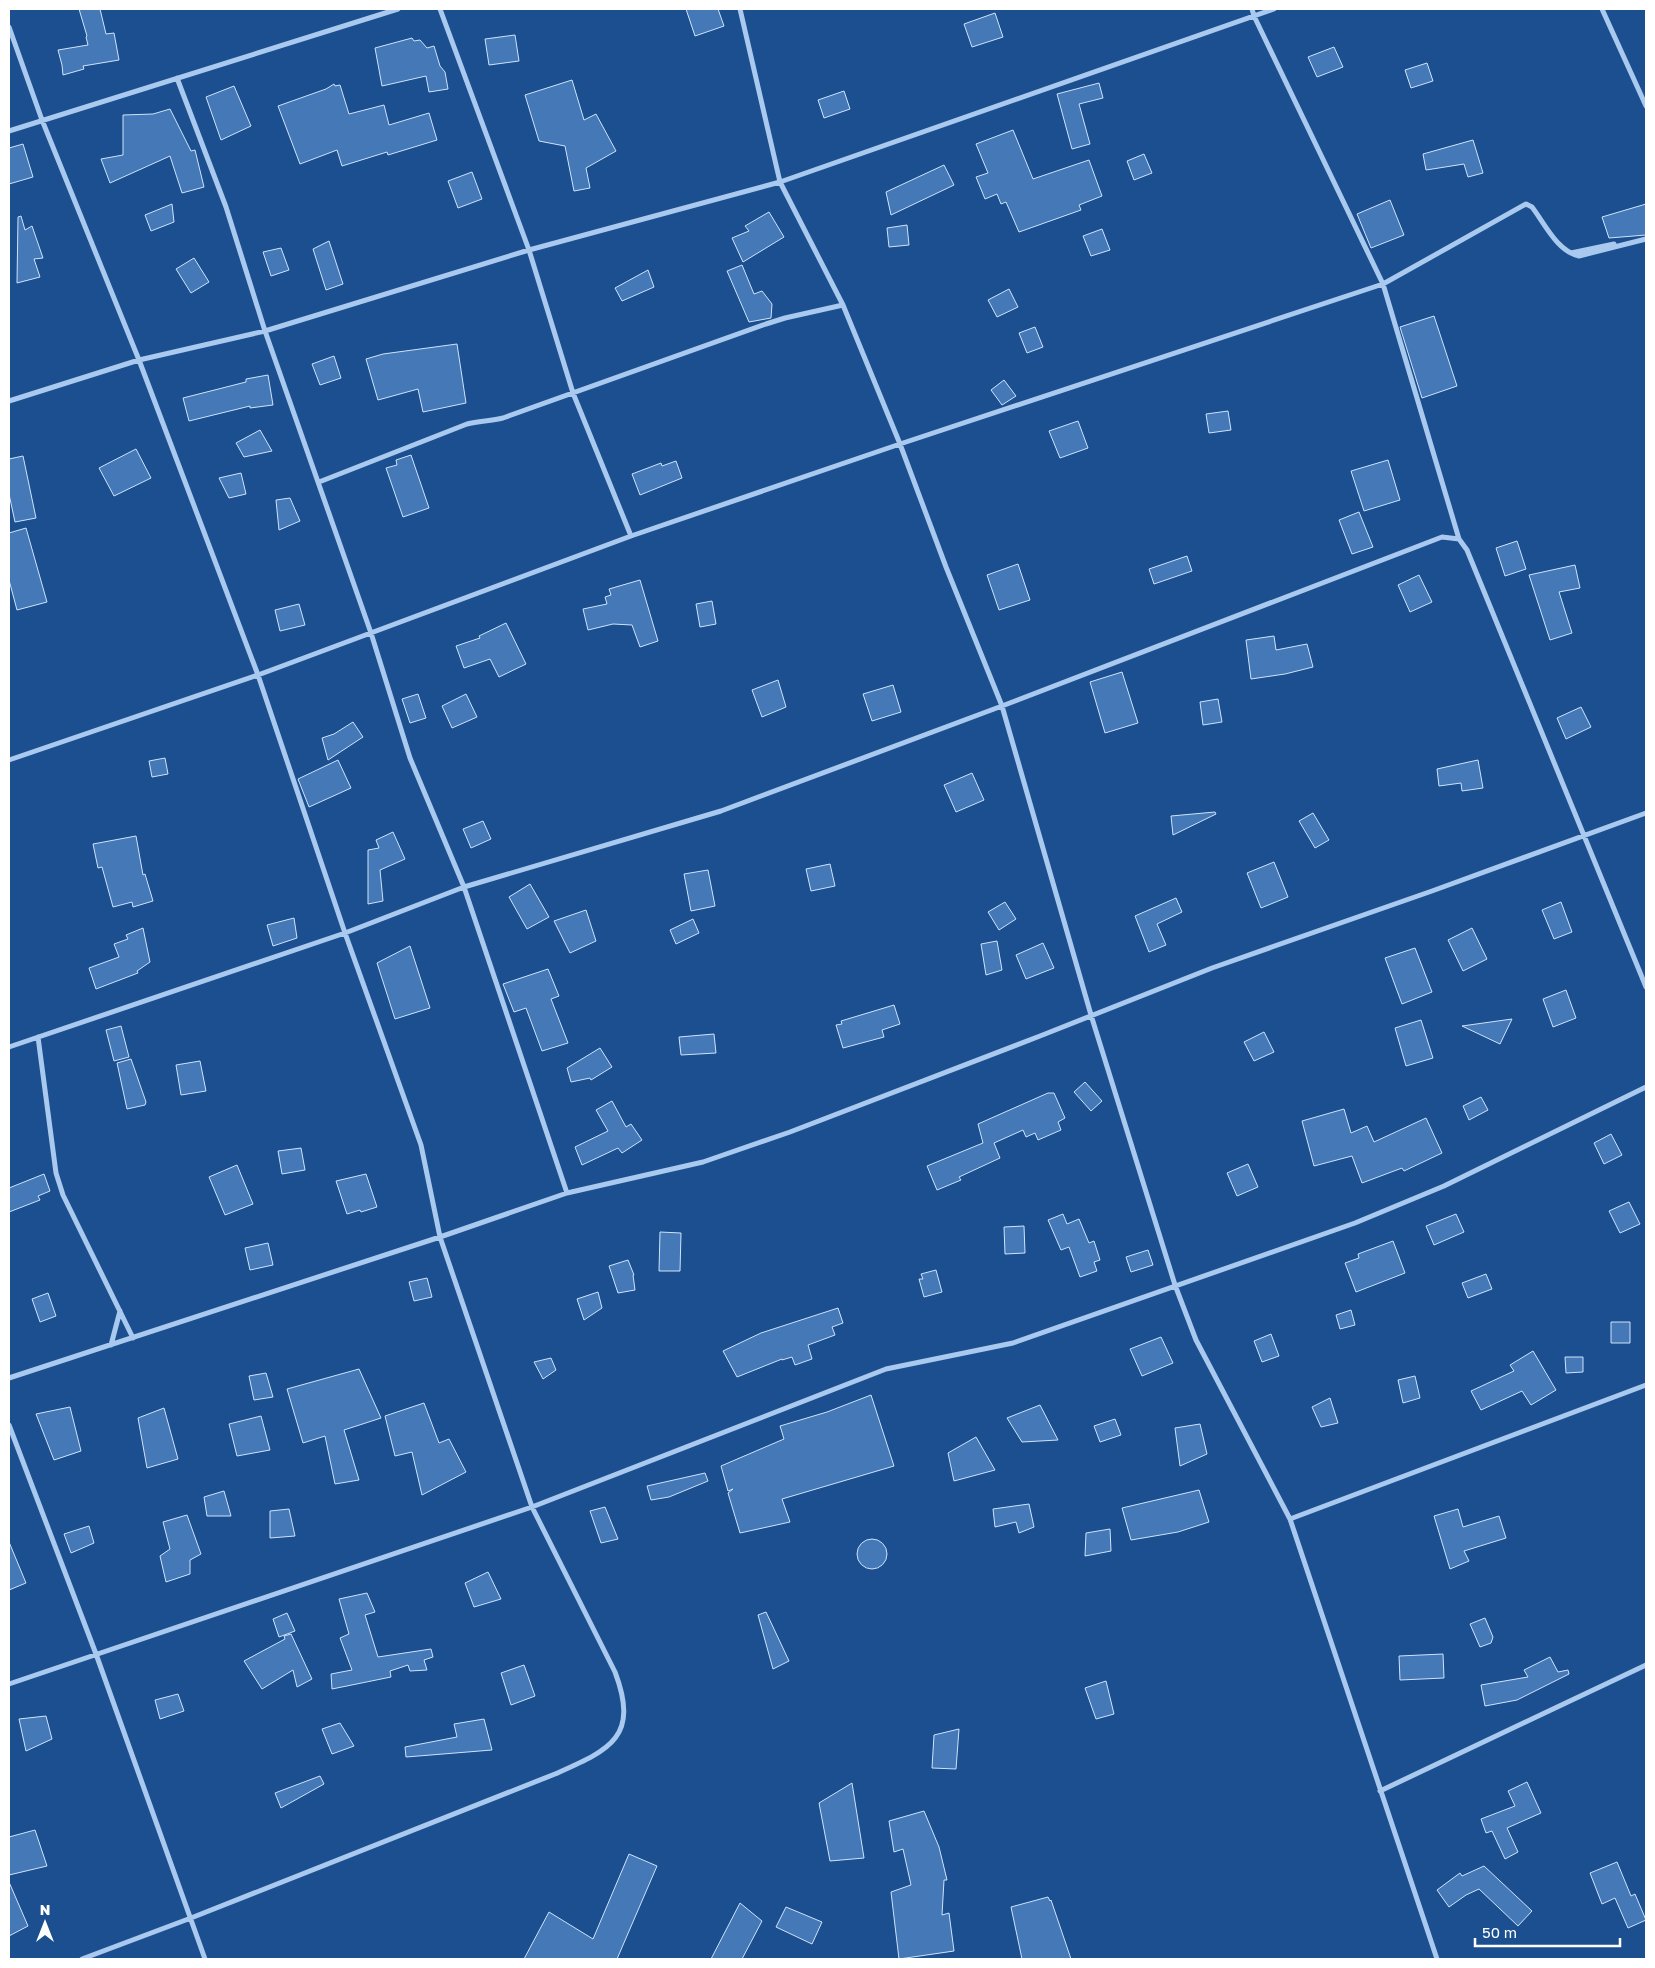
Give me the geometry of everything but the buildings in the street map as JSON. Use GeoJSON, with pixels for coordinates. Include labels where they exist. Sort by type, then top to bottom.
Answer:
{"type":"FeatureCollection","features":[{"type":"Feature","properties":{"kind":"street"},"geometry":{"type":"LineString","coordinates":[[9,131],[398,9]]}},
{"type":"Feature","properties":{"kind":"street"},"geometry":{"type":"LineString","coordinates":[[440,9],[529,250],[573,393],[631,536]]}},
{"type":"Feature","properties":{"kind":"street"},"geometry":{"type":"LineString","coordinates":[[740,9],[780,182],[843,305],[900,444],[946,567],[1002,706],[1091,1016],[1175,1285],[1196,1340],[1290,1519],[1437,1959]]}},
{"type":"Feature","properties":{"kind":"street"},"geometry":{"type":"LineString","coordinates":[[1252,9],[1383,284],[1458,539],[1467,550],[1646,987]]}},
{"type":"Feature","properties":{"kind":"street"},"geometry":{"type":"LineString","coordinates":[[9,401],[139,360],[265,331],[529,250],[780,182],[1274,9]]}},
{"type":"Feature","properties":{"kind":"street"},"geometry":{"type":"LineString","coordinates":[[1602,9],[1646,106]]}},
{"type":"Feature","properties":{"kind":"street"},"geometry":{"type":"LineString","coordinates":[[9,27],[42,120],[139,360],[258,675],[345,933],[421,1145],[440,1237],[532,1507],[611,1663],[622,1691],[624,1710],[621,1728],[610,1745],[594,1756],[555,1774],[191,1918],[82,1959]]}},
{"type":"Feature","properties":{"kind":"street"},"geometry":{"type":"LineString","coordinates":[[177,78],[226,207],[265,331],[371,633],[410,758],[464,887],[567,1193]]}},
{"type":"Feature","properties":{"kind":"street"},"geometry":{"type":"LineString","coordinates":[[9,760],[258,675],[631,536],[900,444],[1383,284],[1526,204],[1532,207],[1568,254],[1578,256],[1646,238]]}},
{"type":"Feature","properties":{"kind":"street"},"geometry":{"type":"LineString","coordinates":[[319,482],[467,424],[491,421],[766,324],[843,305]]}},
{"type":"Feature","properties":{"kind":"street"},"geometry":{"type":"LineString","coordinates":[[9,1047],[345,933],[464,887],[721,811],[1002,706],[1442,537],[1458,539]]}},
{"type":"Feature","properties":{"kind":"street"},"geometry":{"type":"LineString","coordinates":[[9,1378],[440,1237],[567,1193],[712,1159],[790,1132],[1212,968],[1646,813]]}},
{"type":"Feature","properties":{"kind":"street"},"geometry":{"type":"LineString","coordinates":[[38,1037],[56,1173],[63,1195],[133,1338]]}},
{"type":"Feature","properties":{"kind":"street"},"geometry":{"type":"LineString","coordinates":[[9,1684],[532,1507],[886,1369],[1013,1343],[1355,1223],[1435,1190],[1646,1087]]}},
{"type":"Feature","properties":{"kind":"street"},"geometry":{"type":"LineString","coordinates":[[111,1345],[120,1310]]}},
{"type":"Feature","properties":{"kind":"street"},"geometry":{"type":"LineString","coordinates":[[1290,1519],[1646,1385]]}},
{"type":"Feature","properties":{"kind":"street"},"geometry":{"type":"LineString","coordinates":[[9,1425],[96,1654],[205,1959]]}},
{"type":"Feature","properties":{"kind":"street"},"geometry":{"type":"LineString","coordinates":[[1380,1791],[1646,1665]]}}]}
